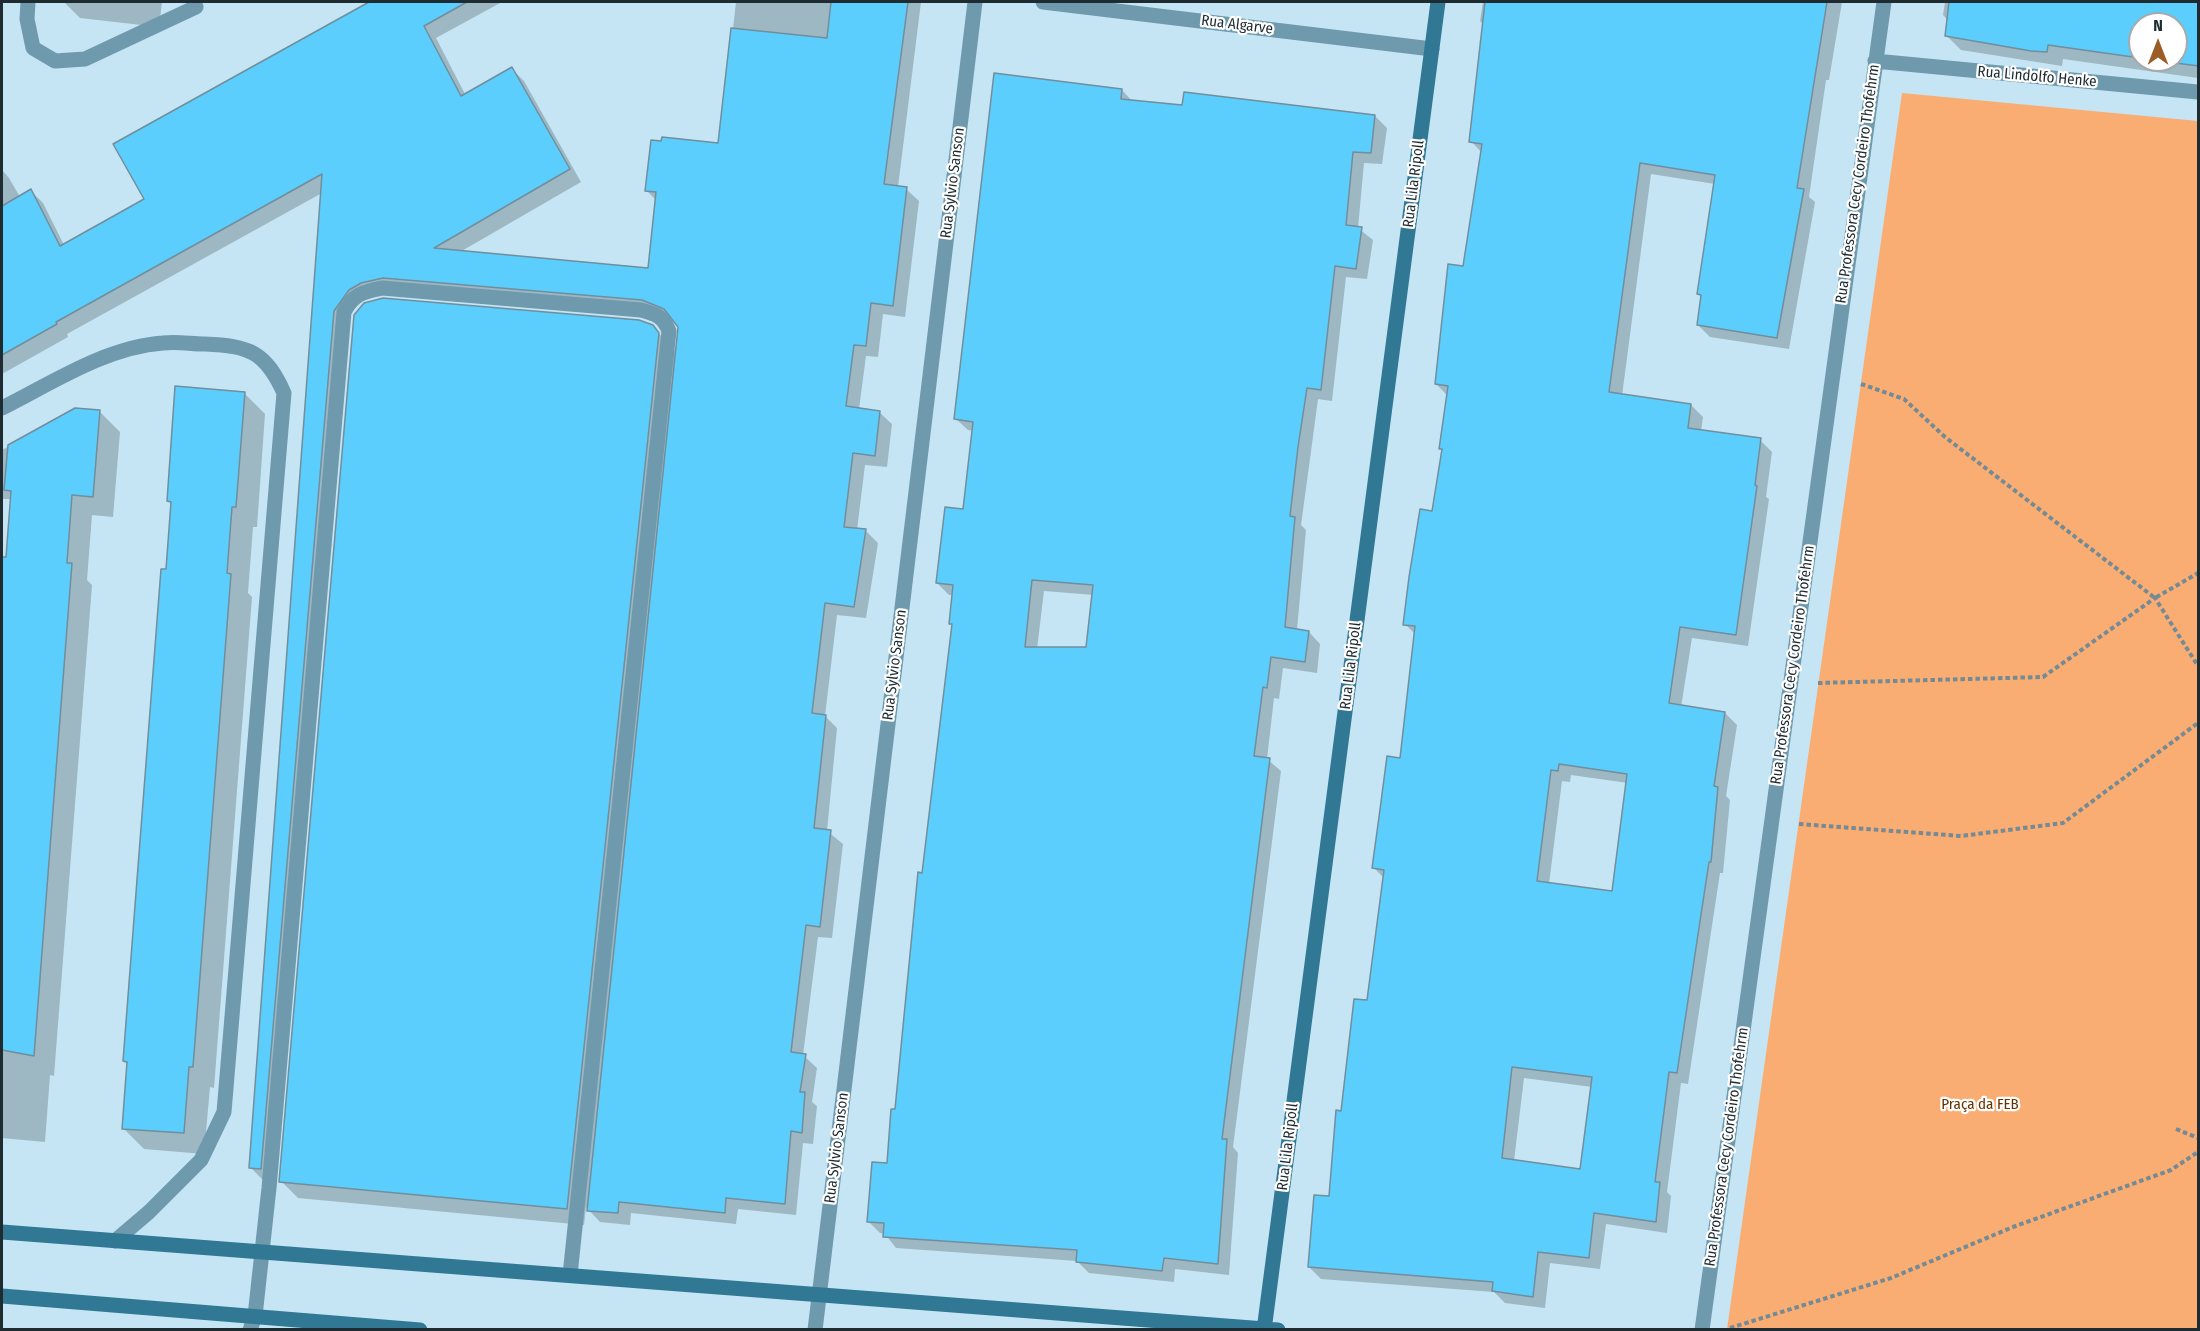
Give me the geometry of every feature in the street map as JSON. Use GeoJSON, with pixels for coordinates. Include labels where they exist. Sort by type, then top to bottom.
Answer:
{"type":"FeatureCollection","features":[{"type":"Feature","properties":{"kind":"street"},"geometry":{"type":"LineString","coordinates":[[28,2],[27,19],[33,48],[55,61],[85,58],[198,3]]}},
{"type":"Feature","properties":{"kind":"street","name":"Rua Sylvio Sanson"},"geometry":{"type":"LineString","coordinates":[[815,1329],[975,2]]}},
{"type":"Feature","properties":{"kind":"street","name":"Rua Algarve"},"geometry":{"type":"LineString","coordinates":[[1043,2],[1432,49]]}},
{"type":"Feature","properties":{"kind":"street","name":"Rua Lila Ripoll"},"geometry":{"type":"LineString","coordinates":[[1268,1329],[1438,2]]}},
{"type":"Feature","properties":{"kind":"street","name":"Rua Professora Cecy Cordeiro Thofehrm"},"geometry":{"type":"LineString","coordinates":[[1702,1329],[1884,2]]}},
{"type":"Feature","properties":{"kind":"street","name":"Rua Lindolfo Henke"},"geometry":{"type":"LineString","coordinates":[[1875,61],[2199,92]]}},
{"type":"Feature","properties":{"kind":"street"},"geometry":{"type":"LineString","coordinates":[[252,1323],[269,1188],[344,312],[350,299],[361,292],[382,288],[640,310],[657,314],[665,320],[669,331],[570,1275]]}},
{"type":"Feature","properties":{"kind":"street"},"geometry":{"type":"LineString","coordinates":[[2,408],[91,363],[126,351],[163,343],[236,346],[249,351],[265,360],[284,393],[224,1112],[201,1160],[149,1212],[115,1241]]}},
{"type":"Feature","properties":{"kind":"street"},"geometry":{"type":"LineString","coordinates":[[2,1232],[1268,1329]]}},
{"type":"Feature","properties":{"kind":"street"},"geometry":{"type":"LineString","coordinates":[[2,1296],[252,1323],[420,1329]]}},
{"type":"Feature","properties":{"kind":"path"},"geometry":{"type":"LineString","coordinates":[[1857,383],[1904,399],[1946,437],[2155,598],[2199,666]]}},
{"type":"Feature","properties":{"kind":"path"},"geometry":{"type":"LineString","coordinates":[[1816,684],[2043,677],[2155,598],[2199,573]]}},
{"type":"Feature","properties":{"kind":"path"},"geometry":{"type":"LineString","coordinates":[[1797,824],[1961,837],[2063,823],[2199,723]]}},
{"type":"Feature","properties":{"kind":"path"},"geometry":{"type":"LineString","coordinates":[[2176,1129],[2199,1138]]}},
{"type":"Feature","properties":{"kind":"path"},"geometry":{"type":"LineString","coordinates":[[1727,1329],[1891,1278],[2013,1227],[2171,1170],[2199,1152]]}},
{"type":"Feature","properties":{"kind":"green space","name":"Praça da FEB"},"geometry":{"type":"Polygon","coordinates":[[[1902,93],[2198,121],[2198,1329],[1727,1329],[1902,93]]]}},
{"type":"Feature","properties":{"kind":"building"},"geometry":{"type":"Polygon","coordinates":[[[369,2],[467,2],[424,26],[461,96],[512,67],[570,169],[434,248],[648,268],[656,192],[645,191],[651,140],[661,141],[662,137],[718,143],[731,28],[827,38],[831,2],[908,2],[884,184],[907,187],[893,306],[871,303],[866,346],[854,345],[846,406],[880,411],[875,456],[853,453],[844,527],[866,529],[854,607],[825,603],[812,713],[826,715],[814,828],[831,830],[820,927],[806,925],[791,1052],[806,1054],[800,1092],[805,1092],[802,1133],[791,1131],[785,1204],[726,1198],[725,1213],[619,1202],[618,1213],[587,1211],[678,327],[664,309],[642,300],[383,278],[361,283],[349,290],[334,311],[261,1169],[249,1168],[322,174],[56,322],[57,324],[2,355],[2,206],[31,189],[60,246],[144,199],[113,144],[369,2]]]}},
{"type":"Feature","properties":{"kind":"building"},"geometry":{"type":"Polygon","coordinates":[[[1485,2],[1827,2],[1797,188],[1804,189],[1777,338],[1697,325],[1701,295],[1697,294],[1715,175],[1640,163],[1609,392],[1691,404],[1688,428],[1761,438],[1755,485],[1757,486],[1736,635],[1680,627],[1669,703],[1725,712],[1714,786],[1718,787],[1711,862],[1709,862],[1677,1073],[1669,1072],[1655,1182],[1660,1182],[1656,1222],[1594,1213],[1589,1258],[1538,1252],[1533,1297],[1492,1291],[1493,1282],[1308,1267],[1314,1195],[1329,1196],[1336,1110],[1341,1111],[1354,999],[1367,1000],[1384,870],[1372,868],[1387,756],[1400,758],[1415,626],[1403,625],[1409,577],[1420,509],[1432,511],[1442,449],[1439,449],[1448,386],[1435,384],[1448,264],[1463,266],[1482,144],[1469,142],[1485,2]],[[1559,764],[1558,771],[1551,770],[1537,881],[1612,891],[1627,774],[1559,764]],[[1512,1067],[1502,1158],[1580,1169],[1592,1077],[1512,1067]]]}},
{"type":"Feature","properties":{"kind":"building"},"geometry":{"type":"Polygon","coordinates":[[[1949,2],[2199,2],[2199,66],[2188,65],[2188,12],[2128,12],[2128,56],[2048,45],[2047,52],[2031,51],[1945,36],[1949,2]]]}},
{"type":"Feature","properties":{"kind":"building"},"geometry":{"type":"Polygon","coordinates":[[[994,73],[1122,89],[1121,99],[1182,105],[1184,92],[1375,115],[1371,153],[1353,152],[1346,225],[1362,227],[1356,269],[1335,266],[1321,390],[1307,388],[1298,447],[1290,516],[1295,517],[1285,627],[1309,631],[1305,662],[1271,657],[1267,688],[1263,687],[1254,756],[1270,758],[1222,1139],[1227,1139],[1218,1264],[1164,1258],[1162,1271],[1076,1262],[1077,1250],[883,1237],[884,1223],[867,1222],[872,1162],[887,1163],[891,1109],[895,1109],[918,872],[922,873],[952,624],[949,624],[953,585],[936,583],[945,507],[963,509],[973,422],[954,419],[994,73]],[[1032,580],[1025,647],[1086,647],[1093,585],[1032,580]]]}},
{"type":"Feature","properties":{"kind":"building"},"geometry":{"type":"Polygon","coordinates":[[[383,298],[639,320],[653,325],[659,333],[567,1209],[279,1182],[354,315],[364,303],[383,298]]]}},
{"type":"Feature","properties":{"kind":"building"},"geometry":{"type":"Polygon","coordinates":[[[175,386],[245,392],[236,507],[232,507],[227,573],[231,574],[193,1067],[189,1067],[184,1133],[122,1129],[127,1062],[123,1061],[161,569],[166,569],[171,502],[167,501],[175,386]]]}},
{"type":"Feature","properties":{"kind":"building"},"geometry":{"type":"Polygon","coordinates":[[[75,408],[100,410],[93,497],[72,495],[67,563],[72,563],[34,1056],[2,1050],[2,557],[6,557],[11,491],[4,490],[8,445],[75,408]]]}}]}
